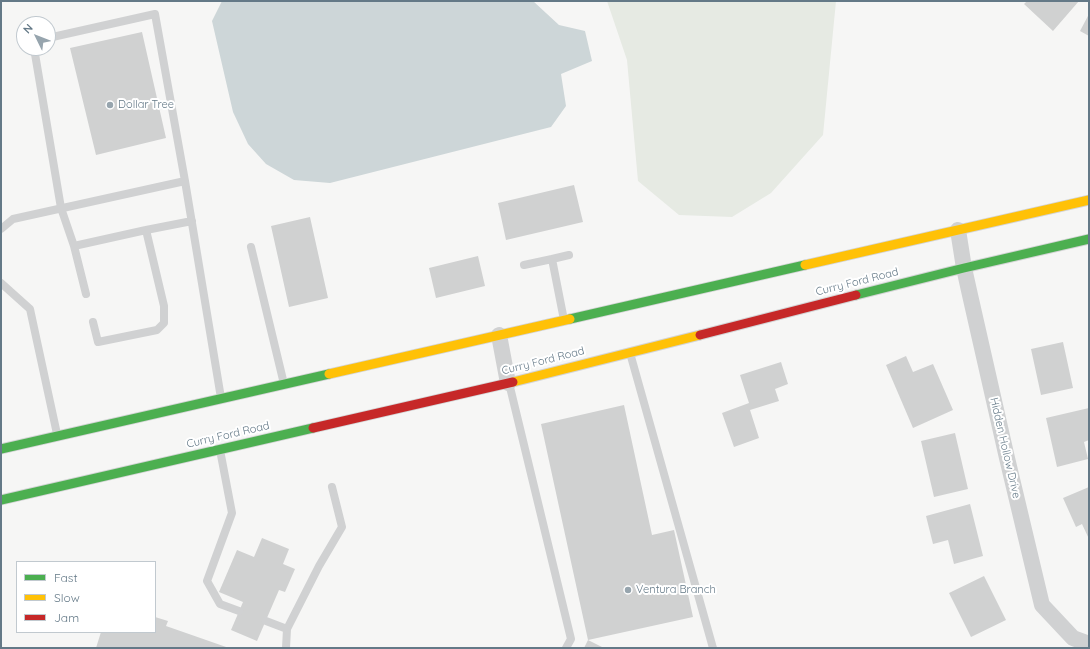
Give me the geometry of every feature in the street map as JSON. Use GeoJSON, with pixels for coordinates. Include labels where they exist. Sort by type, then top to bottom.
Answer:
{"type":"FeatureCollection","features":[{"type":"Feature","properties":{"kind":"street"},"geometry":{"type":"LineString","coordinates":[[1,449],[1089,200]]}},
{"type":"Feature","properties":{"kind":"street","name":"Hidden Hollow Drive"},"geometry":{"type":"LineString","coordinates":[[958,230],[964,268],[1042,605],[1073,638],[1089,644]]}},
{"type":"Feature","properties":{"kind":"street","name":"Curry Ford Road"},"geometry":{"type":"LineString","coordinates":[[1,500],[508,383],[964,268],[1089,239]]}},
{"type":"Feature","properties":{"kind":"street"},"geometry":{"type":"LineString","coordinates":[[499,335],[508,383]]}},
{"type":"Feature","properties":{"kind":"lane"},"geometry":{"type":"LineString","coordinates":[[56,36],[155,14],[192,221],[221,399]]}},
{"type":"Feature","properties":{"kind":"lane"},"geometry":{"type":"LineString","coordinates":[[35,56],[61,208],[74,246],[86,294]]}},
{"type":"Feature","properties":{"kind":"lane"},"geometry":{"type":"LineString","coordinates":[[1,229],[13,219],[185,181]]}},
{"type":"Feature","properties":{"kind":"lane"},"geometry":{"type":"LineString","coordinates":[[74,246],[192,221]]}},
{"type":"Feature","properties":{"kind":"lane"},"geometry":{"type":"LineString","coordinates":[[93,322],[98,342],[157,330],[164,323],[164,306],[146,230]]}},
{"type":"Feature","properties":{"kind":"lane"},"geometry":{"type":"LineString","coordinates":[[251,247],[284,384]]}},
{"type":"Feature","properties":{"kind":"lane"},"geometry":{"type":"LineString","coordinates":[[524,265],[569,255]]}},
{"type":"Feature","properties":{"kind":"lane"},"geometry":{"type":"LineString","coordinates":[[552,259],[564,320]]}},
{"type":"Feature","properties":{"kind":"lane"},"geometry":{"type":"LineString","coordinates":[[1,283],[30,309],[57,436]]}},
{"type":"Feature","properties":{"kind":"lane"},"geometry":{"type":"LineString","coordinates":[[630,352],[713,648]]}},
{"type":"Feature","properties":{"kind":"lane"},"geometry":{"type":"LineString","coordinates":[[508,383],[571,639],[566,648]]}},
{"type":"Feature","properties":{"kind":"lane"},"geometry":{"type":"LineString","coordinates":[[220,450],[232,513],[207,581],[220,604],[239,611]]}},
{"type":"Feature","properties":{"kind":"lane"},"geometry":{"type":"LineString","coordinates":[[286,648],[288,629],[319,566],[342,527],[332,487]]}},
{"type":"Feature","properties":{"kind":"lane"},"geometry":{"type":"LineString","coordinates":[[266,621],[288,629]]}},
{"type":"Feature","properties":{"kind":"shaded area"},"geometry":{"type":"Polygon","coordinates":[[[222,1],[533,1],[559,25],[585,31],[592,61],[561,74],[566,106],[551,127],[330,183],[294,180],[266,164],[248,144],[233,112],[212,21],[222,1]]]}},
{"type":"Feature","properties":{"kind":"shaded area"},"geometry":{"type":"Polygon","coordinates":[[[607,1],[836,1],[823,135],[771,193],[732,217],[679,215],[638,181],[627,60],[607,1]]]}},
{"type":"Feature","properties":{"kind":"building"},"geometry":{"type":"Polygon","coordinates":[[[1027,1],[1079,1],[1053,31],[1024,4],[1027,1]]]}},
{"type":"Feature","properties":{"kind":"building"},"geometry":{"type":"Polygon","coordinates":[[[1089,14],[1089,36],[1080,31],[1089,14]]]}},
{"type":"Feature","properties":{"kind":"building"},"geometry":{"type":"Polygon","coordinates":[[[142,32],[166,138],[96,155],[70,48],[142,32]]]}},
{"type":"Feature","properties":{"kind":"building"},"geometry":{"type":"Polygon","coordinates":[[[574,185],[583,222],[506,240],[498,203],[574,185]]]}},
{"type":"Feature","properties":{"kind":"building"},"geometry":{"type":"Polygon","coordinates":[[[310,217],[328,298],[289,307],[271,226],[310,217]]]}},
{"type":"Feature","properties":{"kind":"building"},"geometry":{"type":"Polygon","coordinates":[[[478,256],[485,286],[436,298],[429,268],[478,256]]]}},
{"type":"Feature","properties":{"kind":"building"},"geometry":{"type":"Polygon","coordinates":[[[1063,342],[1073,388],[1041,395],[1031,349],[1063,342]]]}},
{"type":"Feature","properties":{"kind":"building"},"geometry":{"type":"Polygon","coordinates":[[[906,356],[913,372],[933,364],[953,410],[913,428],[886,365],[906,356]]]}},
{"type":"Feature","properties":{"kind":"building"},"geometry":{"type":"Polygon","coordinates":[[[781,362],[788,384],[775,389],[779,401],[750,410],[759,438],[734,447],[722,413],[749,403],[740,375],[781,362]]]}},
{"type":"Feature","properties":{"kind":"building"},"geometry":{"type":"Polygon","coordinates":[[[624,405],[652,535],[674,530],[693,617],[588,640],[541,424],[624,405]]]}},
{"type":"Feature","properties":{"kind":"building"},"geometry":{"type":"Polygon","coordinates":[[[1089,408],[1089,440],[1084,442],[1088,459],[1057,467],[1046,418],[1089,408]]]}},
{"type":"Feature","properties":{"kind":"building"},"geometry":{"type":"Polygon","coordinates":[[[955,433],[968,489],[934,497],[921,441],[955,433]]]}},
{"type":"Feature","properties":{"kind":"building"},"geometry":{"type":"Polygon","coordinates":[[[1089,487],[1089,539],[1082,524],[1076,527],[1063,498],[1089,487]]]}},
{"type":"Feature","properties":{"kind":"building"},"geometry":{"type":"Polygon","coordinates":[[[970,504],[983,556],[954,564],[948,540],[933,544],[926,516],[970,504]]]}},
{"type":"Feature","properties":{"kind":"building"},"geometry":{"type":"Polygon","coordinates":[[[262,538],[289,549],[283,564],[295,569],[285,592],[279,590],[257,641],[231,630],[243,602],[219,592],[237,550],[254,557],[262,538]]]}},
{"type":"Feature","properties":{"kind":"building"},"geometry":{"type":"Polygon","coordinates":[[[984,576],[1006,620],[971,637],[949,593],[984,576]]]}},
{"type":"Feature","properties":{"kind":"building"},"geometry":{"type":"Polygon","coordinates":[[[156,617],[168,621],[166,626],[229,648],[96,648],[101,633],[156,633],[156,617]]]}},
{"type":"Feature","properties":{"kind":"building"},"geometry":{"type":"Polygon","coordinates":[[[588,640],[604,648],[584,648],[588,640]]]}},
{"type":"Feature","properties":{"kind":"traffic: fast"},"geometry":{"type":"LineString","coordinates":[[856,295],[1089,239]]}},
{"type":"Feature","properties":{"kind":"traffic: fast"},"geometry":{"type":"LineString","coordinates":[[570,319],[805,265]]}},
{"type":"Feature","properties":{"kind":"traffic: fast"},"geometry":{"type":"LineString","coordinates":[[1,449],[329,374]]}},
{"type":"Feature","properties":{"kind":"traffic: fast"},"geometry":{"type":"LineString","coordinates":[[1,500],[313,428]]}},
{"type":"Feature","properties":{"kind":"traffic: slow"},"geometry":{"type":"LineString","coordinates":[[805,265],[1089,200]]}},
{"type":"Feature","properties":{"kind":"traffic: slow"},"geometry":{"type":"LineString","coordinates":[[329,374],[570,319]]}},
{"type":"Feature","properties":{"kind":"traffic: slow"},"geometry":{"type":"LineString","coordinates":[[513,382],[700,335]]}},
{"type":"Feature","properties":{"kind":"traffic: jam"},"geometry":{"type":"LineString","coordinates":[[700,335],[856,295]]}},
{"type":"Feature","properties":{"kind":"traffic: jam"},"geometry":{"type":"LineString","coordinates":[[313,428],[513,382]]}},
{"type":"Feature","properties":{"kind":"place","name":"Dollar Tree"},"geometry":{"type":"Point","coordinates":[110,105]}},
{"type":"Feature","properties":{"kind":"place","name":"Ventura Branch"},"geometry":{"type":"Point","coordinates":[628,590]}}]}
